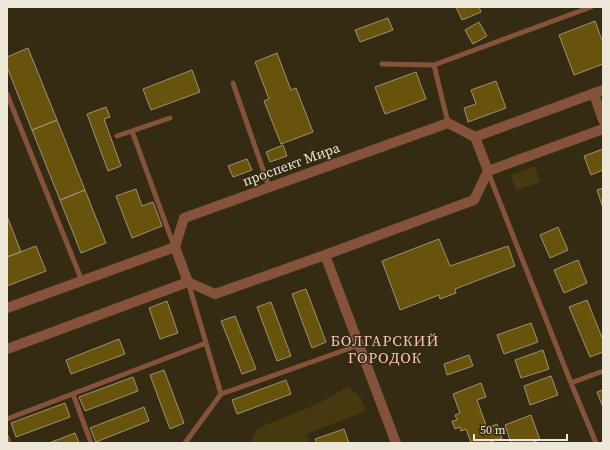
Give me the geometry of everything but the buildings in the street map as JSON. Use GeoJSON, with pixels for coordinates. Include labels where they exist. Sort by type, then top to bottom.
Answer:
{"type":"FeatureCollection","features":[{"type":"Feature","properties":{"kind":"street"},"geometry":{"type":"LineString","coordinates":[[475,137],[598,92],[603,120]]}},
{"type":"Feature","properties":{"kind":"street"},"geometry":{"type":"LineString","coordinates":[[448,122],[475,137],[488,171]]}},
{"type":"Feature","properties":{"kind":"street","name":"проспект Мира"},"geometry":{"type":"LineString","coordinates":[[175,247],[184,218],[448,122]]}},
{"type":"Feature","properties":{"kind":"street"},"geometry":{"type":"LineString","coordinates":[[7,349],[188,282],[215,294],[474,200],[488,171],[603,129]]}},
{"type":"Feature","properties":{"kind":"street"},"geometry":{"type":"LineString","coordinates":[[7,308],[175,247],[188,282]]}},
{"type":"Feature","properties":{"kind":"street"},"geometry":{"type":"LineString","coordinates":[[325,255],[396,443]]}},
{"type":"Feature","properties":{"kind":"lane"},"geometry":{"type":"LineString","coordinates":[[382,64],[434,64],[591,7]]}},
{"type":"Feature","properties":{"kind":"lane"},"geometry":{"type":"LineString","coordinates":[[434,64],[448,122]]}},
{"type":"Feature","properties":{"kind":"lane"},"geometry":{"type":"LineString","coordinates":[[232,83],[269,187]]}},
{"type":"Feature","properties":{"kind":"lane"},"geometry":{"type":"LineString","coordinates":[[7,94],[82,281]]}},
{"type":"Feature","properties":{"kind":"lane"},"geometry":{"type":"LineString","coordinates":[[118,136],[170,118]]}},
{"type":"Feature","properties":{"kind":"lane"},"geometry":{"type":"LineString","coordinates":[[132,131],[175,247]]}},
{"type":"Feature","properties":{"kind":"lane"},"geometry":{"type":"LineString","coordinates":[[488,171],[570,383],[596,443]]}},
{"type":"Feature","properties":{"kind":"lane"},"geometry":{"type":"LineString","coordinates":[[188,282],[221,394]]}},
{"type":"Feature","properties":{"kind":"lane"},"geometry":{"type":"LineString","coordinates":[[7,419],[206,343]]}},
{"type":"Feature","properties":{"kind":"lane"},"geometry":{"type":"LineString","coordinates":[[185,443],[221,394],[359,345]]}},
{"type":"Feature","properties":{"kind":"lane"},"geometry":{"type":"LineString","coordinates":[[570,383],[603,371]]}},
{"type":"Feature","properties":{"kind":"lane"},"geometry":{"type":"LineString","coordinates":[[73,394],[91,443]]}},
{"type":"Feature","properties":{"kind":"lane"},"geometry":{"type":"LineString","coordinates":[[7,437],[9,443]]}},
{"type":"Feature","properties":{"kind":"shaded area"},"geometry":{"type":"Polygon","coordinates":[[[535,166],[540,182],[516,190],[511,175],[535,166]]]}},
{"type":"Feature","properties":{"kind":"shaded area"},"geometry":{"type":"Polygon","coordinates":[[[348,387],[361,398],[366,411],[306,434],[311,443],[249,443],[258,428],[315,405],[348,387]]]}},
{"type":"Feature","properties":{"kind":"district","name":"БОЛГАРСКИЙ ГОРОДОК"},"geometry":{"type":"Point","coordinates":[385,348]}}]}
